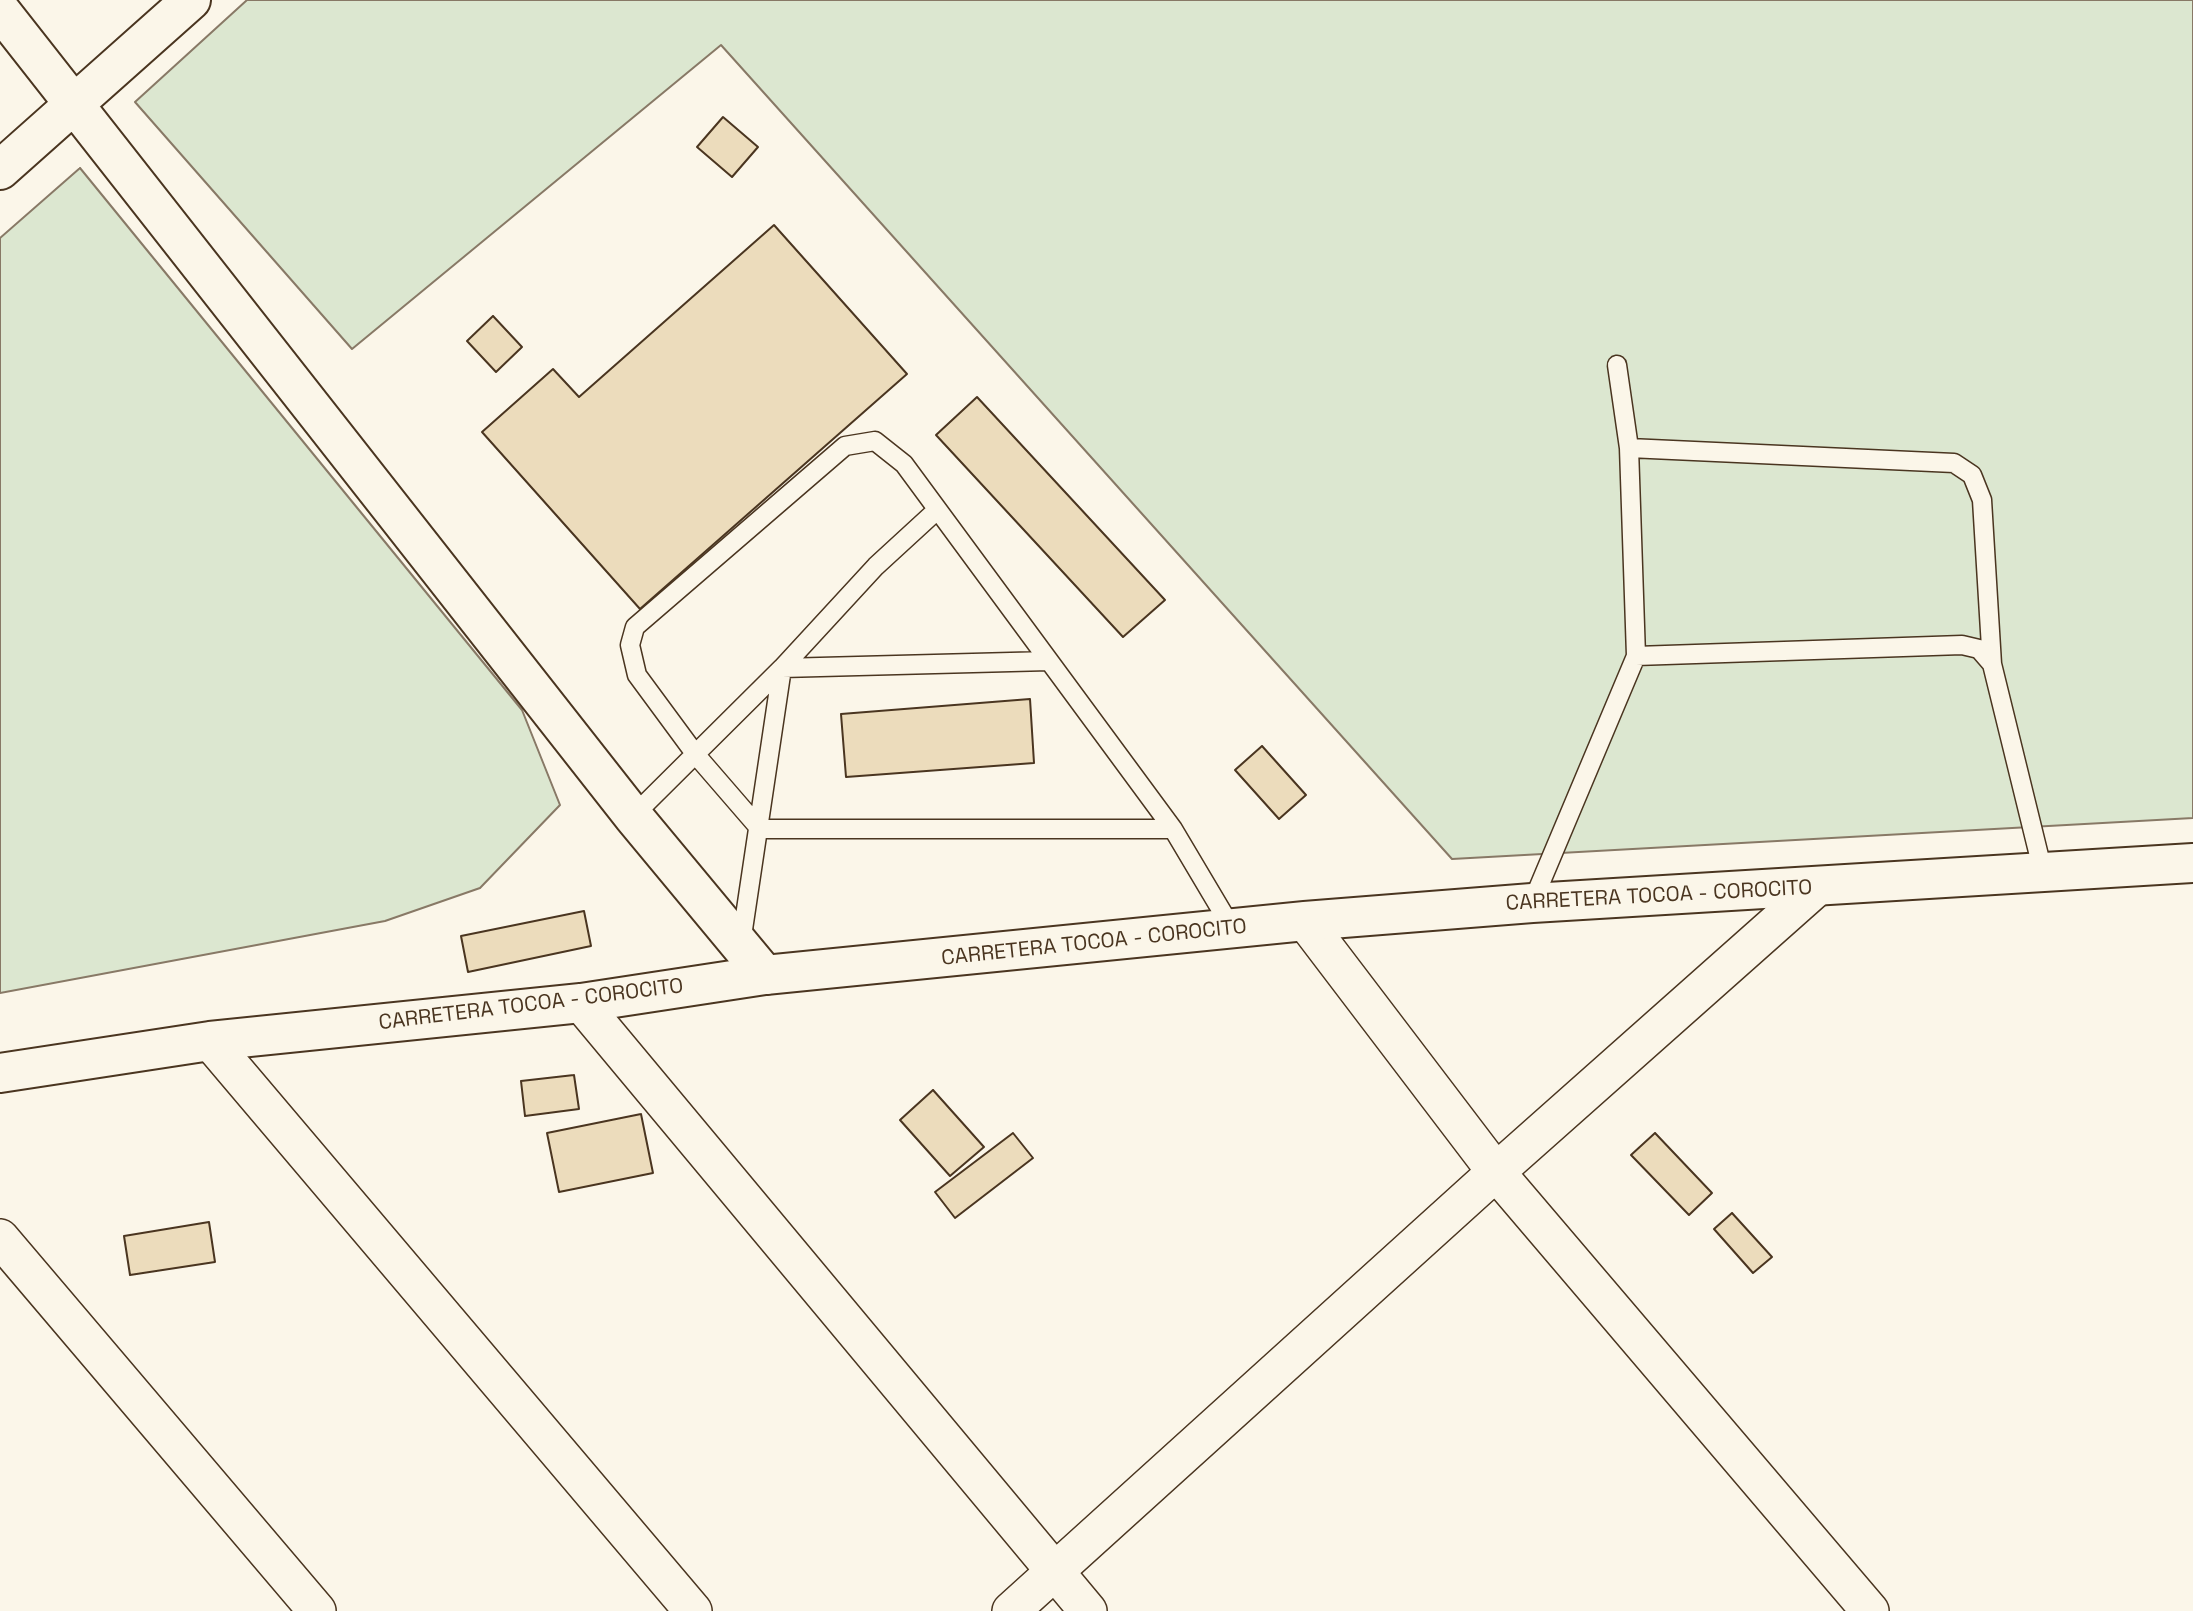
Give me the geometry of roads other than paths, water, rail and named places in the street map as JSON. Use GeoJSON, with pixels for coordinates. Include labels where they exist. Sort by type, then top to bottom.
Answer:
{"type":"FeatureCollection","features":[{"type":"Feature","properties":{"kind":"main road"},"geometry":{"type":"LineString","coordinates":[[0,170],[191,0]]}},
{"type":"Feature","properties":{"kind":"main road"},"geometry":{"type":"LineString","coordinates":[[0,10],[633,816],[753,961]]}},
{"type":"Feature","properties":{"kind":"main road","name":"CARRETERA TOCOA - COROCITO"},"geometry":{"type":"LineString","coordinates":[[0,1073],[210,1041],[580,1003],[753,961],[1233,930],[1305,921],[1532,903],[2193,863]]}},
{"type":"Feature","properties":{"kind":"street"},"geometry":{"type":"LineString","coordinates":[[1011,1611],[1496,1172],[1817,887]]}},
{"type":"Feature","properties":{"kind":"street"},"geometry":{"type":"LineString","coordinates":[[1305,921],[1496,1172],[1870,1611]]}},
{"type":"Feature","properties":{"kind":"street"},"geometry":{"type":"LineString","coordinates":[[580,1003],[1088,1611]]}},
{"type":"Feature","properties":{"kind":"street"},"geometry":{"type":"LineString","coordinates":[[210,1041],[693,1611]]}},
{"type":"Feature","properties":{"kind":"street"},"geometry":{"type":"LineString","coordinates":[[0,1238],[317,1611]]}},
{"type":"Feature","properties":{"kind":"lane"},"geometry":{"type":"LineString","coordinates":[[1532,903],[1636,656],[1629,448],[1617,365]]}},
{"type":"Feature","properties":{"kind":"lane"},"geometry":{"type":"LineString","coordinates":[[1173,829],[760,829],[696,755],[636,675],[630,645],[635,627],[845,446],[875,441],[904,464],[1173,829],[1233,930]]}},
{"type":"Feature","properties":{"kind":"lane"},"geometry":{"type":"LineString","coordinates":[[1629,448],[1954,463],[1972,475],[1982,500],[1992,664],[2043,872]]}},
{"type":"Feature","properties":{"kind":"lane"},"geometry":{"type":"LineString","coordinates":[[633,816],[782,668],[876,566],[937,510]]}},
{"type":"Feature","properties":{"kind":"lane"},"geometry":{"type":"LineString","coordinates":[[1636,656],[1962,645],[1979,649],[1992,664]]}},
{"type":"Feature","properties":{"kind":"lane"},"geometry":{"type":"LineString","coordinates":[[782,668],[1049,661]]}},
{"type":"Feature","properties":{"kind":"lane"},"geometry":{"type":"LineString","coordinates":[[753,961],[760,829],[782,668]]}}]}
